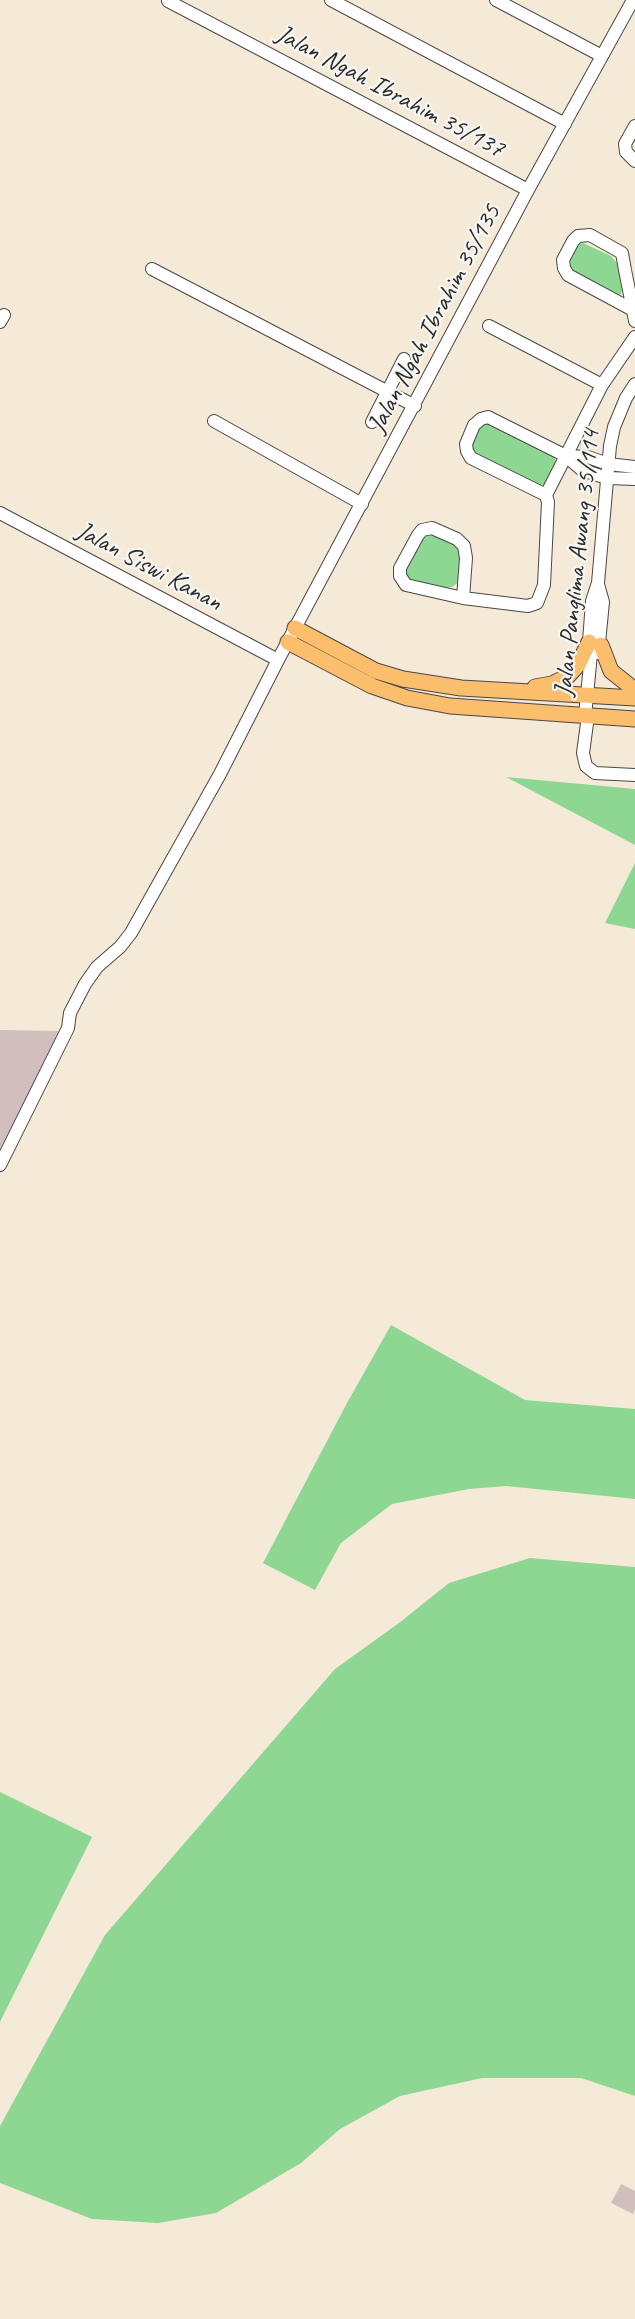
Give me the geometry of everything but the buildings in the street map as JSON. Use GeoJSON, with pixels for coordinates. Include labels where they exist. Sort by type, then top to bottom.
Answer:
{"type":"FeatureCollection","features":[{"type":"Feature","properties":{"kind":"main road"},"geometry":{"type":"LineString","coordinates":[[291,635],[394,677],[461,688],[635,698]]}},
{"type":"Feature","properties":{"kind":"main road"},"geometry":{"type":"LineString","coordinates":[[291,635],[372,686],[406,699],[450,706],[635,718]]}},
{"type":"Feature","properties":{"kind":"main road"},"geometry":{"type":"LineString","coordinates":[[515,691],[552,684],[568,676],[595,644],[611,671],[635,690]]}},
{"type":"Feature","properties":{"kind":"street"},"geometry":{"type":"LineString","coordinates":[[331,0],[565,124]]}},
{"type":"Feature","properties":{"kind":"street"},"geometry":{"type":"LineString","coordinates":[[496,0],[602,56]]}},
{"type":"Feature","properties":{"kind":"street","name":"Jalan Ngah Ibrahim 35/135"},"geometry":{"type":"LineString","coordinates":[[0,1165],[68,1028],[70,1013],[81,992],[97,968],[120,947],[131,933],[220,774],[291,635],[528,190],[633,0]]}},
{"type":"Feature","properties":{"kind":"street","name":"Jalan Ngah Ibrahim 35/137"},"geometry":{"type":"LineString","coordinates":[[168,1],[528,190]]}},
{"type":"Feature","properties":{"kind":"street"},"geometry":{"type":"LineString","coordinates":[[635,126],[625,144],[626,152],[635,161]]}},
{"type":"Feature","properties":{"kind":"street"},"geometry":{"type":"LineString","coordinates":[[590,235],[622,253],[634,316],[568,275],[563,261],[578,236],[590,235]]}},
{"type":"Feature","properties":{"kind":"street"},"geometry":{"type":"LineString","coordinates":[[152,268],[415,406]]}},
{"type":"Feature","properties":{"kind":"street"},"geometry":{"type":"LineString","coordinates":[[489,326],[602,385]]}},
{"type":"Feature","properties":{"kind":"street"},"geometry":{"type":"LineString","coordinates":[[463,598],[466,558],[464,546],[457,539],[439,530],[432,528],[422,530],[400,568],[400,576],[406,585],[463,598],[528,606],[537,603],[544,585],[548,502],[546,495],[602,385],[635,337]]}},
{"type":"Feature","properties":{"kind":"street"},"geometry":{"type":"LineString","coordinates":[[372,423],[404,359]]}},
{"type":"Feature","properties":{"kind":"street","name":"Jalan Panglima Awang 35/114"},"geometry":{"type":"LineString","coordinates":[[635,384],[626,398],[614,427],[608,464],[598,583],[603,602],[595,644],[589,716],[583,753],[586,766],[595,772],[635,775]]}},
{"type":"Feature","properties":{"kind":"street"},"geometry":{"type":"LineString","coordinates":[[546,495],[471,458],[466,444],[470,433],[481,419],[488,417],[566,456],[582,470],[608,478],[635,479]]}},
{"type":"Feature","properties":{"kind":"street"},"geometry":{"type":"LineString","coordinates":[[214,421],[362,504]]}},
{"type":"Feature","properties":{"kind":"street"},"geometry":{"type":"LineString","coordinates":[[566,456],[588,457],[608,464],[635,468]]}},
{"type":"Feature","properties":{"kind":"street","name":"Jalan Siswi Kanan"},"geometry":{"type":"LineString","coordinates":[[0,513],[278,660]]}},
{"type":"Feature","properties":{"kind":"shaded area"},"geometry":{"type":"Polygon","coordinates":[[[0,1030],[61,1031],[0,1148],[0,1030]]]}},
{"type":"Feature","properties":{"kind":"shaded area"},"geometry":{"type":"Polygon","coordinates":[[[621,2184],[635,2191],[633,2214],[611,2203],[621,2184]]]}},
{"type":"Feature","properties":{"kind":"green space"},"geometry":{"type":"Polygon","coordinates":[[[583,243],[611,256],[617,263],[623,289],[620,296],[615,296],[573,274],[567,263],[575,245],[583,243]]]}},
{"type":"Feature","properties":{"kind":"green space"},"geometry":{"type":"Polygon","coordinates":[[[483,423],[489,423],[549,452],[555,459],[556,467],[549,480],[543,485],[535,484],[474,454],[470,449],[477,427],[483,423]]]}},
{"type":"Feature","properties":{"kind":"green space"},"geometry":{"type":"Polygon","coordinates":[[[427,533],[433,533],[459,547],[461,551],[459,582],[452,587],[445,588],[409,580],[407,577],[405,572],[421,537],[427,533]]]}},
{"type":"Feature","properties":{"kind":"green space"},"geometry":{"type":"Polygon","coordinates":[[[506,777],[635,789],[635,845],[506,777]]]}},
{"type":"Feature","properties":{"kind":"green space"},"geometry":{"type":"Polygon","coordinates":[[[635,863],[635,929],[605,923],[635,863]]]}},
{"type":"Feature","properties":{"kind":"green space"},"geometry":{"type":"Polygon","coordinates":[[[391,1325],[525,1400],[635,1409],[635,1499],[506,1486],[469,1489],[392,1504],[341,1543],[315,1590],[263,1563],[347,1403],[391,1325]]]}},
{"type":"Feature","properties":{"kind":"green space"},"geometry":{"type":"Polygon","coordinates":[[[530,1558],[635,1567],[635,2096],[581,2078],[482,2078],[400,2096],[340,2129],[301,2163],[216,2213],[158,2223],[92,2219],[0,2183],[0,2126],[105,1935],[335,1669],[399,1623],[449,1583],[530,1558]]]}},
{"type":"Feature","properties":{"kind":"green space"},"geometry":{"type":"Polygon","coordinates":[[[0,1792],[92,1837],[0,2022],[0,1792]]]}}]}
